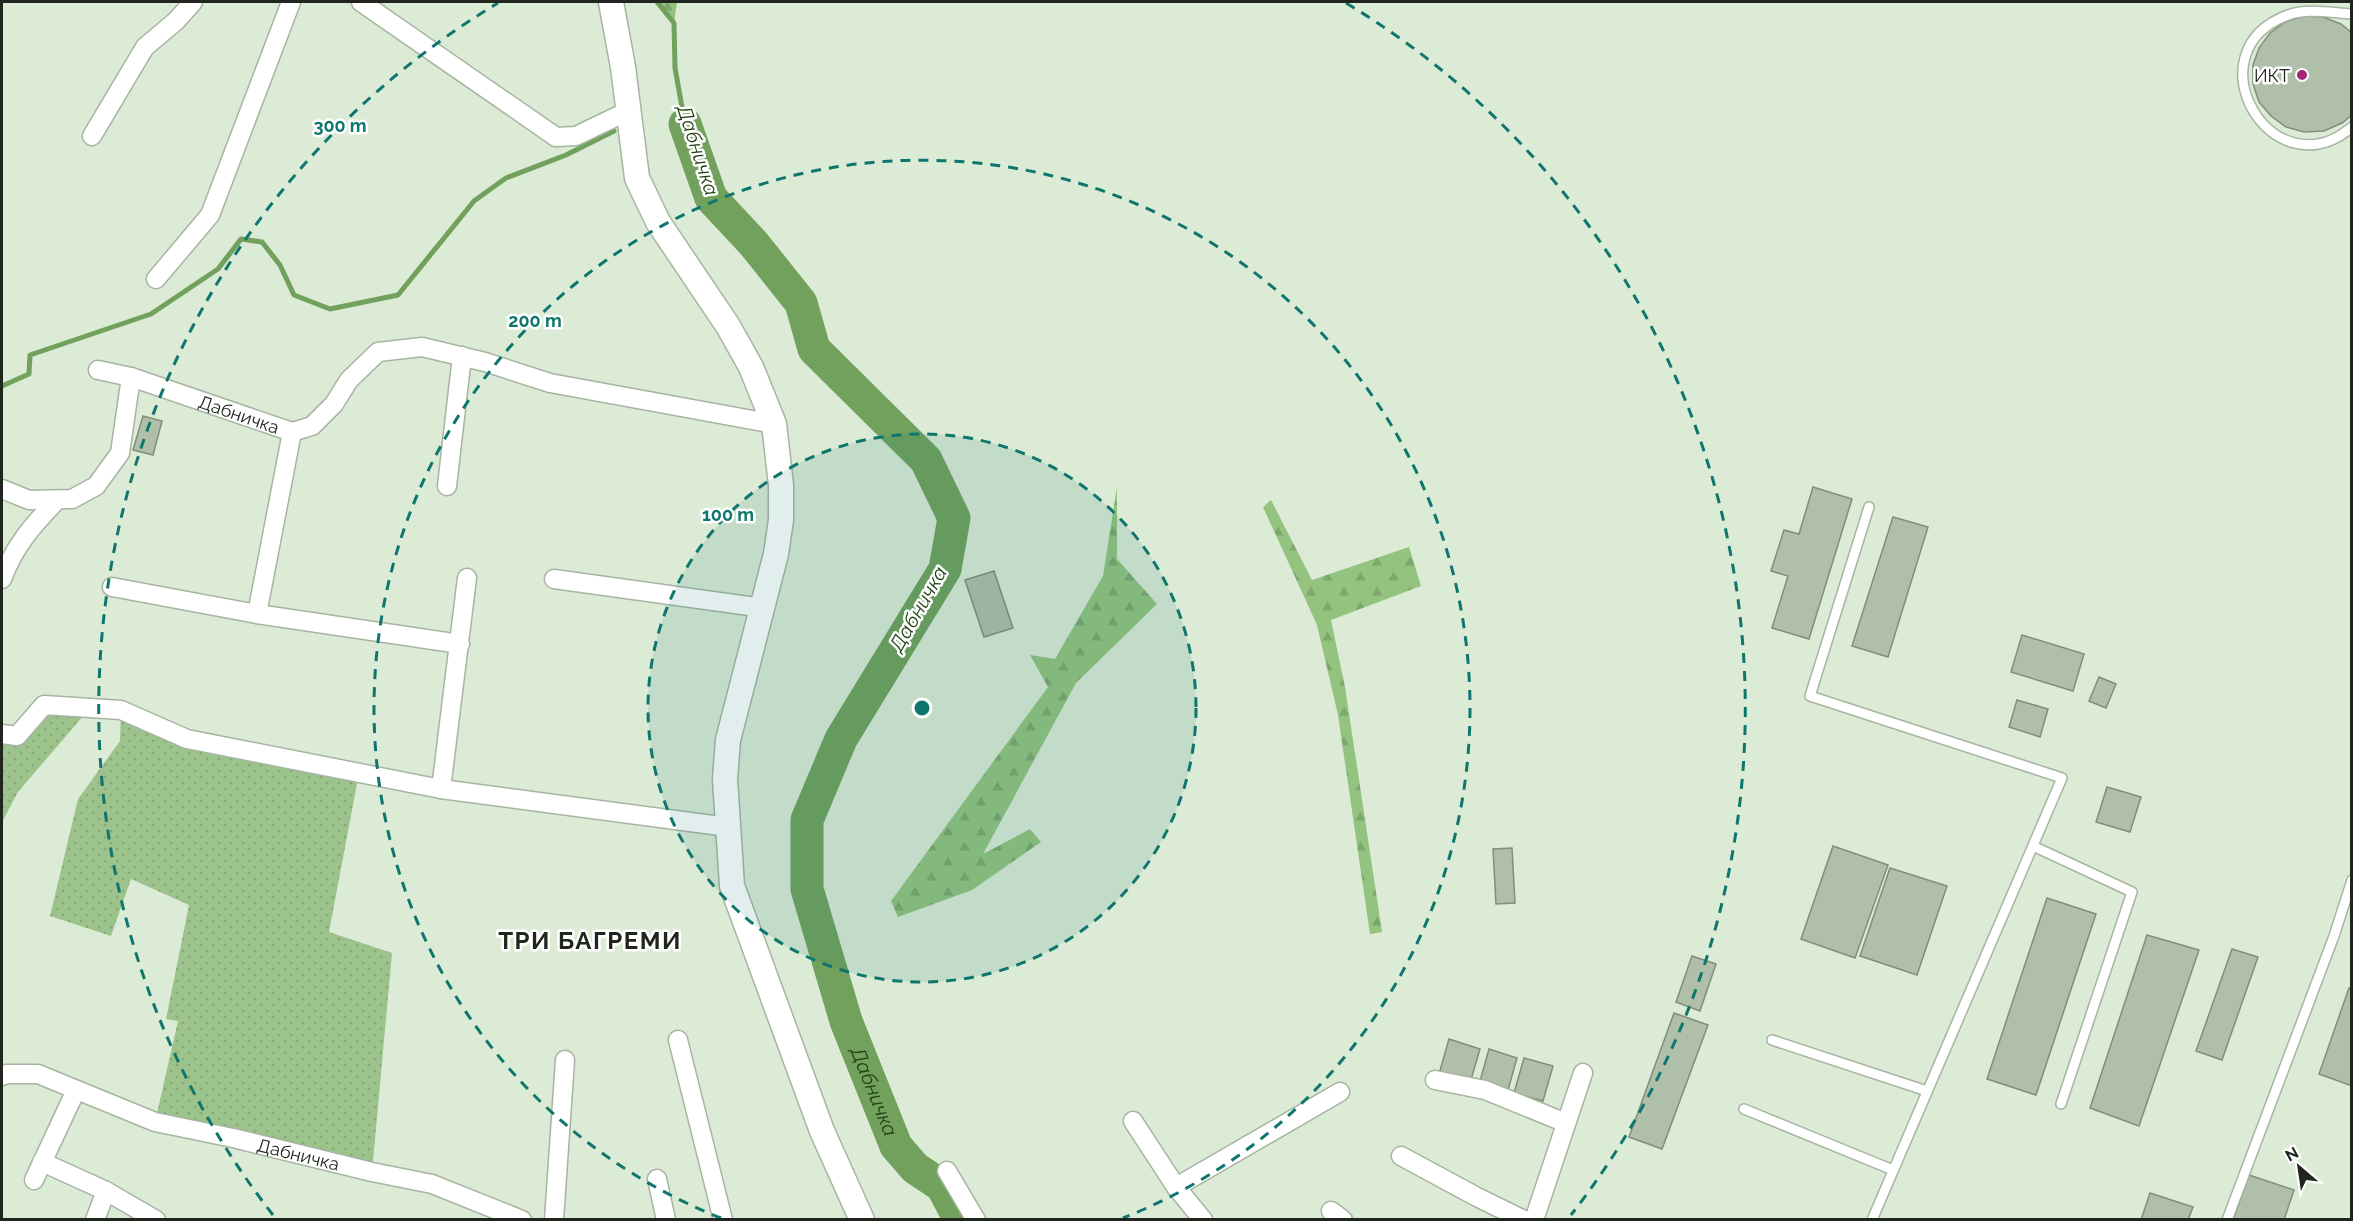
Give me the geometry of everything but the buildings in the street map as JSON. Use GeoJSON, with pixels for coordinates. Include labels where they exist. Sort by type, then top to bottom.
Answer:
{"type":"FeatureCollection","features":[{"type":"Feature","properties":{"kind":"street"},"geometry":{"type":"LineString","coordinates":[[92,136],[145,47],[176,21],[193,2]]}},
{"type":"Feature","properties":{"kind":"street"},"geometry":{"type":"LineString","coordinates":[[156,279],[210,215],[291,2]]}},
{"type":"Feature","properties":{"kind":"street"},"geometry":{"type":"LineString","coordinates":[[361,2],[556,137],[576,136],[628,111]]}},
{"type":"Feature","properties":{"kind":"street"},"geometry":{"type":"LineString","coordinates":[[611,2],[637,178],[658,222],[722,317],[751,367],[774,424],[781,485],[781,520],[777,554],[728,740],[725,779],[732,886],[822,1131],[862,1220]]}},
{"type":"Feature","properties":{"kind":"street","name":"Дабничка"},"geometry":{"type":"LineString","coordinates":[[98,370],[131,377],[292,432],[312,426],[334,404],[349,380],[378,352],[422,347],[462,356],[550,383],[774,424]]}},
{"type":"Feature","properties":{"kind":"street"},"geometry":{"type":"LineString","coordinates":[[447,486],[462,356]]}},
{"type":"Feature","properties":{"kind":"street"},"geometry":{"type":"LineString","coordinates":[[2,489],[29,500],[72,500],[96,486],[120,453],[131,377]]}},
{"type":"Feature","properties":{"kind":"street"},"geometry":{"type":"LineString","coordinates":[[257,614],[292,432]]}},
{"type":"Feature","properties":{"kind":"street"},"geometry":{"type":"LineString","coordinates":[[2,579],[10,558],[25,534],[57,500]]}},
{"type":"Feature","properties":{"kind":"street"},"geometry":{"type":"LineString","coordinates":[[441,789],[467,578]]}},
{"type":"Feature","properties":{"kind":"street"},"geometry":{"type":"LineString","coordinates":[[554,579],[764,608]]}},
{"type":"Feature","properties":{"kind":"street"},"geometry":{"type":"LineString","coordinates":[[112,587],[257,614],[459,644]]}},
{"type":"Feature","properties":{"kind":"street"},"geometry":{"type":"LineString","coordinates":[[2,734],[17,736],[44,705],[121,710],[187,739],[441,789],[728,827]]}},
{"type":"Feature","properties":{"kind":"street"},"geometry":{"type":"LineString","coordinates":[[678,1040],[723,1220]]}},
{"type":"Feature","properties":{"kind":"street"},"geometry":{"type":"LineString","coordinates":[[554,1220],[565,1060]]}},
{"type":"Feature","properties":{"kind":"street"},"geometry":{"type":"LineString","coordinates":[[1534,1220],[1582,1073]]}},
{"type":"Feature","properties":{"kind":"street","name":"Дабничка"},"geometry":{"type":"LineString","coordinates":[[2,1077],[6,1074],[38,1074],[155,1122],[233,1137],[372,1172],[432,1184],[522,1220]]}},
{"type":"Feature","properties":{"kind":"street"},"geometry":{"type":"LineString","coordinates":[[1435,1080],[1485,1090],[1566,1123]]}},
{"type":"Feature","properties":{"kind":"street"},"geometry":{"type":"LineString","coordinates":[[34,1180],[76,1090]]}},
{"type":"Feature","properties":{"kind":"street"},"geometry":{"type":"LineString","coordinates":[[1176,1187],[1340,1092]]}},
{"type":"Feature","properties":{"kind":"street"},"geometry":{"type":"LineString","coordinates":[[1133,1121],[1176,1187],[1203,1220]]}},
{"type":"Feature","properties":{"kind":"street"},"geometry":{"type":"LineString","coordinates":[[1401,1156],[1524,1220]]}},
{"type":"Feature","properties":{"kind":"street"},"geometry":{"type":"LineString","coordinates":[[42,1162],[106,1191],[156,1220]]}},
{"type":"Feature","properties":{"kind":"street"},"geometry":{"type":"LineString","coordinates":[[947,1171],[976,1220]]}},
{"type":"Feature","properties":{"kind":"street"},"geometry":{"type":"LineString","coordinates":[[657,1179],[666,1220]]}},
{"type":"Feature","properties":{"kind":"street"},"geometry":{"type":"LineString","coordinates":[[95,1220],[106,1191]]}},
{"type":"Feature","properties":{"kind":"lane"},"geometry":{"type":"LineString","coordinates":[[2352,14],[2314,11],[2289,15],[2269,25],[2255,36],[2246,56],[2242,73],[2246,97],[2256,117],[2275,135],[2290,141],[2326,143],[2352,127]]}},
{"type":"Feature","properties":{"kind":"lane"},"geometry":{"type":"LineString","coordinates":[[1869,507],[1810,696],[2062,778],[1872,1220]]}},
{"type":"Feature","properties":{"kind":"lane"},"geometry":{"type":"LineString","coordinates":[[2033,846],[2132,892],[2061,1104]]}},
{"type":"Feature","properties":{"kind":"lane"},"geometry":{"type":"LineString","coordinates":[[2227,1220],[2334,936],[2352,880]]}},
{"type":"Feature","properties":{"kind":"lane"},"geometry":{"type":"LineString","coordinates":[[1772,1040],[1927,1091]]}},
{"type":"Feature","properties":{"kind":"lane"},"geometry":{"type":"LineString","coordinates":[[1744,1109],[1893,1170]]}},
{"type":"Feature","properties":{"kind":"green space"},"geometry":{"type":"Polygon","coordinates":[[[657,2],[677,2],[674,23],[657,2]]]}},
{"type":"Feature","properties":{"kind":"green space"},"geometry":{"type":"Polygon","coordinates":[[[1117,487],[1117,559],[1157,604],[1076,683],[983,854],[1030,829],[1041,842],[972,890],[898,917],[891,901],[1048,687],[1030,655],[1055,659],[1103,576],[1117,487]]]}},
{"type":"Feature","properties":{"kind":"green space"},"geometry":{"type":"Polygon","coordinates":[[[1271,500],[1312,580],[1409,547],[1421,586],[1331,620],[1345,687],[1382,932],[1370,934],[1338,715],[1317,625],[1263,507],[1271,500]]]}},
{"type":"Feature","properties":{"kind":"green space"},"geometry":{"type":"Polygon","coordinates":[[[44,705],[90,708],[18,792],[2,822],[2,734],[17,736],[44,705]]]}},
{"type":"Feature","properties":{"kind":"green space"},"geometry":{"type":"Polygon","coordinates":[[[121,710],[187,739],[359,773],[329,932],[392,953],[372,1172],[155,1122],[178,1021],[166,1019],[189,905],[131,879],[111,936],[50,916],[78,799],[120,741],[121,710]]]}},
{"type":"Feature","properties":{"kind":"waterway","name":"Дабничка"},"geometry":{"type":"LineString","coordinates":[[657,2],[674,23],[675,68],[685,124]]}},
{"type":"Feature","properties":{"kind":"waterway","name":"Дабничка"},"geometry":{"type":"LineString","coordinates":[[685,124],[711,198],[754,244],[801,303],[814,349],[926,460],[954,518],[945,569],[841,739],[807,820],[807,889],[846,1021],[896,1146],[915,1168],[942,1186],[960,1220]]}},
{"type":"Feature","properties":{"kind":"waterway"},"geometry":{"type":"LineString","coordinates":[[2,386],[29,374],[30,355],[151,314],[218,269],[241,239],[262,242],[280,265],[294,295],[330,309],[398,295],[474,201],[506,178],[566,155],[614,131]]}},
{"type":"Feature","properties":{"kind":"place","name":"ИКТ"},"geometry":{"type":"Point","coordinates":[2302,75]}},
{"type":"Feature","properties":{"kind":"district","name":"ТРИ БАГРЕМИ"},"geometry":{"type":"Point","coordinates":[590,940]}}]}
